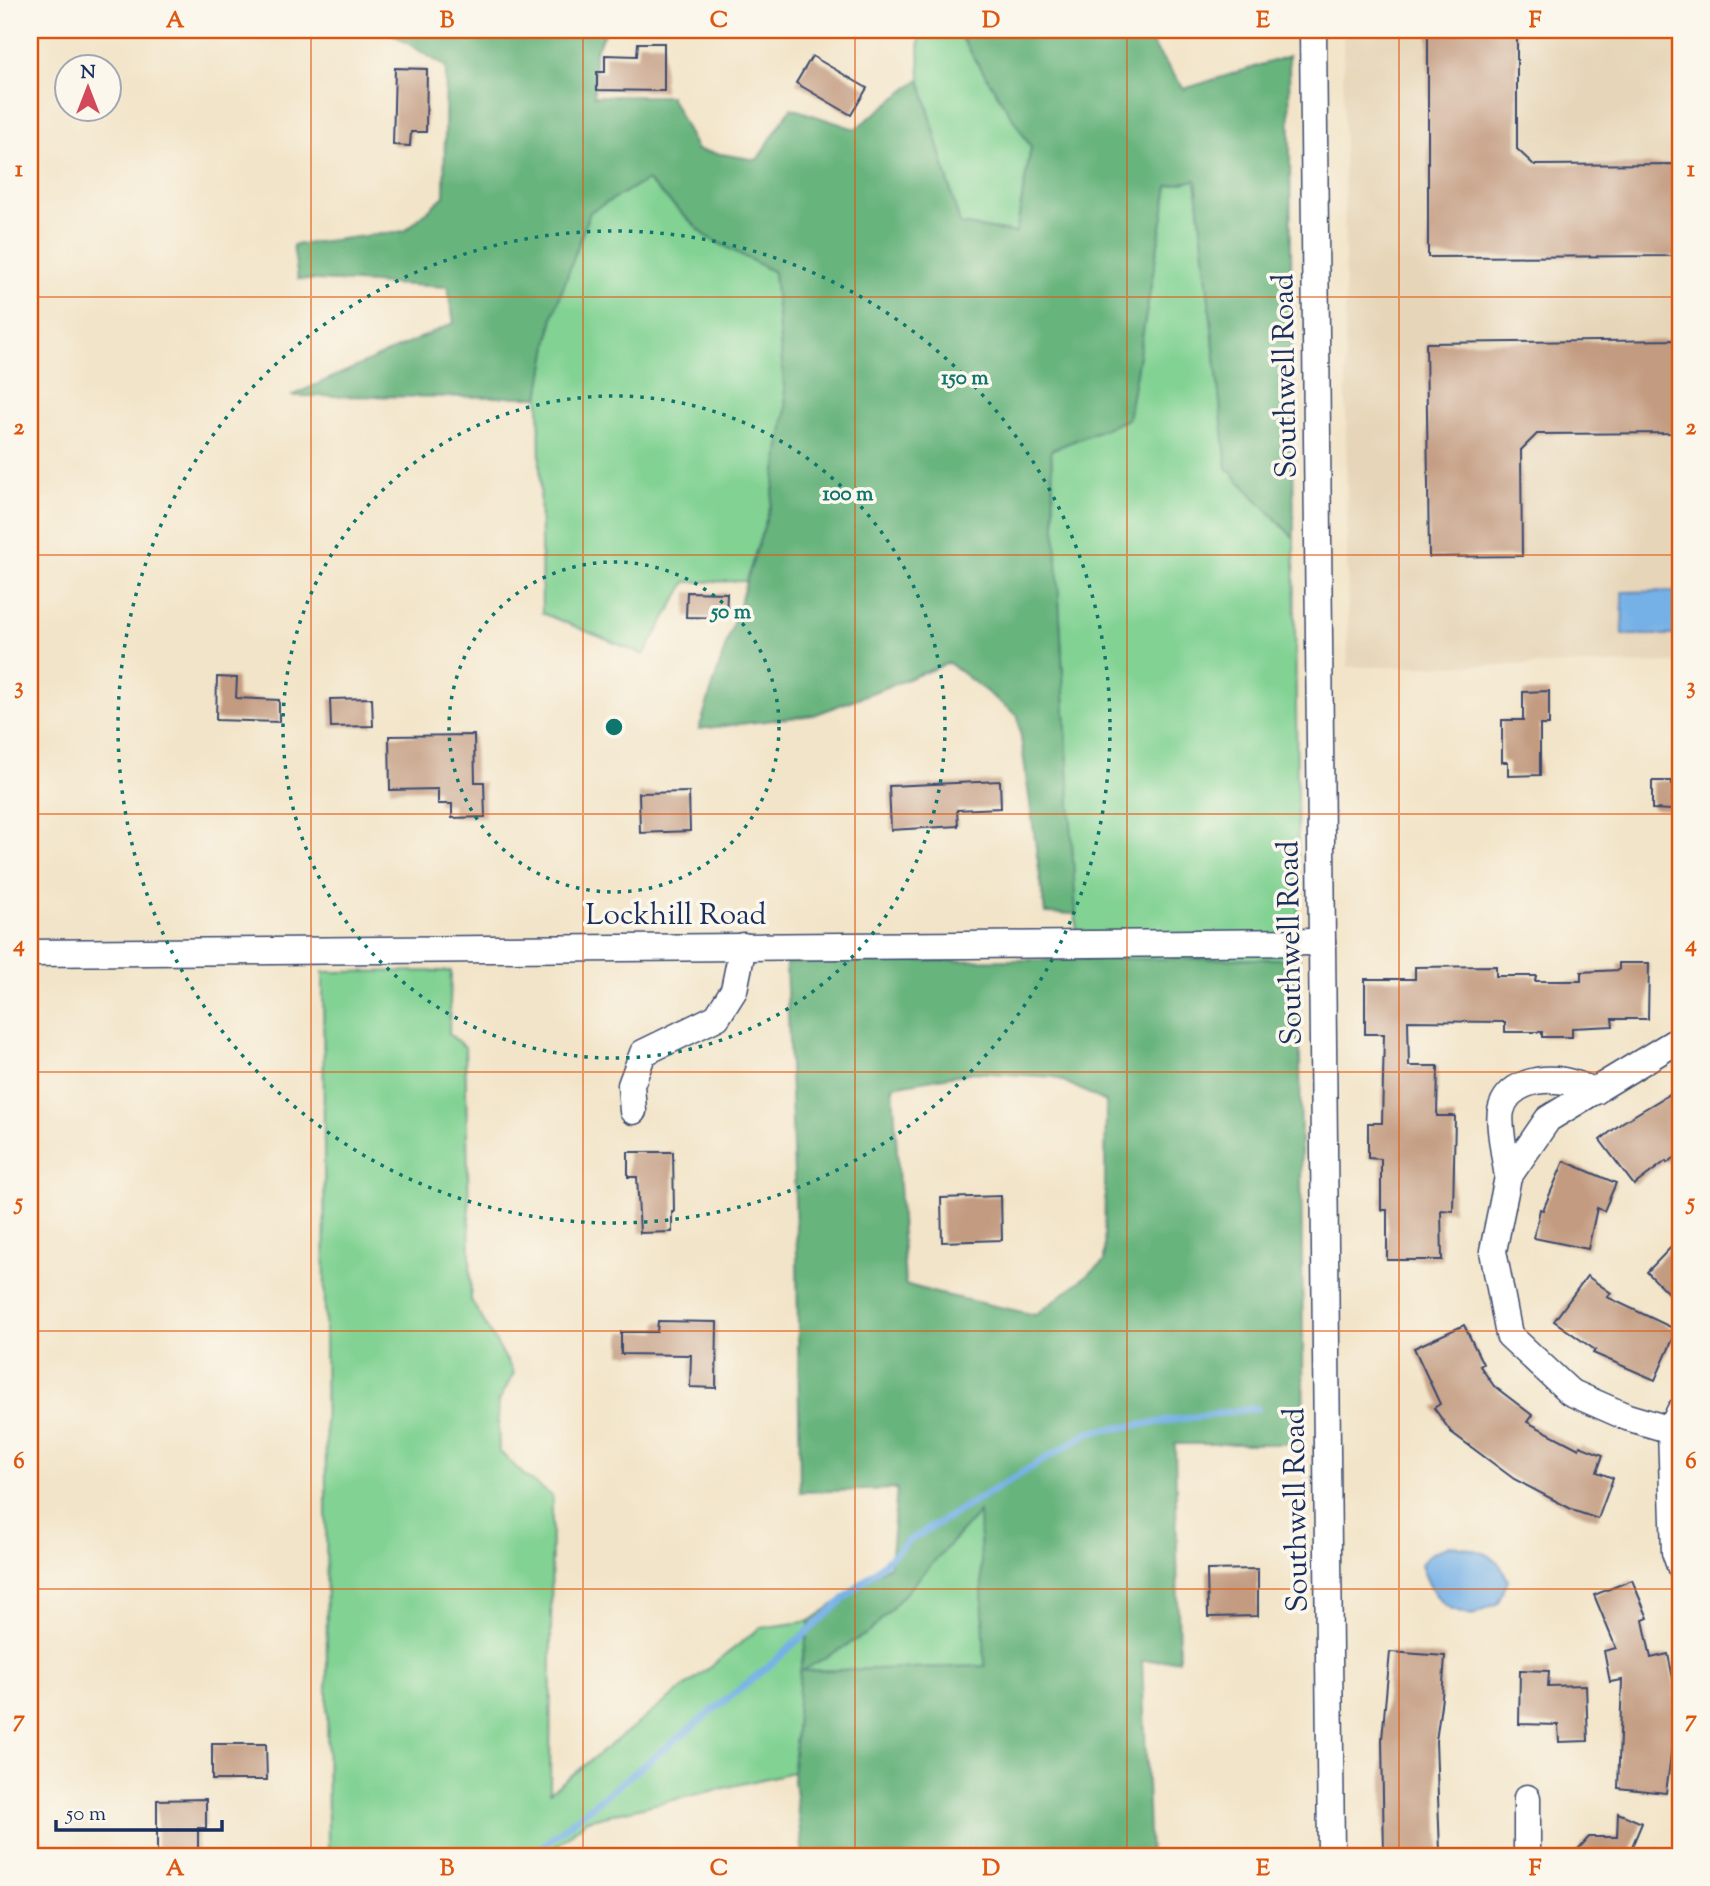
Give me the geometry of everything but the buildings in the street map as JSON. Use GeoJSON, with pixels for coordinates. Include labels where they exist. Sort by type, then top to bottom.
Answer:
{"type":"FeatureCollection","features":[{"type":"Feature","properties":{"kind":"street","name":"Southwell Road"},"geometry":{"type":"LineString","coordinates":[[1313,30],[1332,1856]]}},
{"type":"Feature","properties":{"kind":"street","name":"Lockhill Road"},"geometry":{"type":"LineString","coordinates":[[30,953],[1322,942]]}},
{"type":"Feature","properties":{"kind":"street"},"geometry":{"type":"LineString","coordinates":[[633,1111],[631,1085],[643,1053],[717,1017],[734,990],[743,946]]}},
{"type":"Feature","properties":{"kind":"street"},"geometry":{"type":"LineString","coordinates":[[1508,1177],[1548,1119],[1680,1039]]}},
{"type":"Feature","properties":{"kind":"street"},"geometry":{"type":"LineString","coordinates":[[1595,1091],[1564,1081],[1538,1080],[1518,1087],[1507,1098],[1501,1112],[1508,1177],[1493,1251],[1508,1335],[1570,1392],[1627,1418],[1676,1420],[1672,1483],[1677,1525],[1675,1552],[1680,1566]]}},
{"type":"Feature","properties":{"kind":"street"},"geometry":{"type":"LineString","coordinates":[[1527,1798],[1527,1856]]}},
{"type":"Feature","properties":{"kind":"shaded area"},"geometry":{"type":"Polygon","coordinates":[[[1343,30],[1680,30],[1680,663],[1348,667],[1343,30]]]}},
{"type":"Feature","properties":{"kind":"green space"},"geometry":{"type":"Polygon","coordinates":[[[386,30],[606,30],[595,52],[594,96],[670,96],[697,150],[757,160],[791,108],[855,129],[920,79],[960,224],[1016,233],[1031,147],[961,37],[968,30],[1142,30],[1184,89],[1289,56],[1294,538],[1227,468],[1196,180],[1168,186],[1128,419],[1051,450],[1076,914],[1045,913],[1018,716],[949,663],[814,715],[699,729],[771,505],[786,408],[774,272],[707,237],[647,180],[590,212],[553,316],[539,397],[291,396],[454,323],[448,287],[298,279],[293,245],[405,231],[444,196],[446,67],[386,30]]]}},
{"type":"Feature","properties":{"kind":"green space"},"geometry":{"type":"Polygon","coordinates":[[[919,36],[961,37],[1031,147],[1016,233],[960,224],[920,79],[919,36]]]}},
{"type":"Feature","properties":{"kind":"green space"},"geometry":{"type":"Polygon","coordinates":[[[646,179],[707,237],[774,272],[786,408],[771,505],[746,581],[686,582],[644,655],[542,613],[539,397],[553,316],[590,212],[646,179]]]}},
{"type":"Feature","properties":{"kind":"green space"},"geometry":{"type":"Polygon","coordinates":[[[1196,179],[1227,468],[1294,538],[1299,959],[1078,959],[1051,450],[1128,419],[1168,186],[1196,179]]]}},
{"type":"Feature","properties":{"kind":"green space"},"geometry":{"type":"Polygon","coordinates":[[[1299,959],[1304,1444],[1175,1444],[1179,1660],[1142,1661],[1150,1856],[803,1856],[793,1772],[800,1671],[810,1621],[890,1565],[897,1489],[800,1492],[797,1255],[786,963],[1299,959]],[[974,1072],[893,1086],[905,1284],[1036,1315],[1104,1262],[1106,1102],[1055,1077],[974,1072]],[[979,1512],[870,1632],[802,1671],[985,1666],[979,1512]]]}},
{"type":"Feature","properties":{"kind":"green space"},"geometry":{"type":"Polygon","coordinates":[[[451,971],[449,1034],[465,1047],[471,1300],[514,1373],[498,1403],[499,1451],[525,1476],[552,1496],[550,1792],[760,1628],[810,1621],[801,1670],[870,1632],[980,1511],[985,1666],[801,1671],[793,1772],[587,1820],[552,1850],[552,1856],[328,1856],[323,972],[451,971]]]}},
{"type":"Feature","properties":{"kind":"water"},"geometry":{"type":"Polygon","coordinates":[[[1680,591],[1680,635],[1623,635],[1622,592],[1680,591]]]}},
{"type":"Feature","properties":{"kind":"water"},"geometry":{"type":"Polygon","coordinates":[[[1449,1545],[1483,1553],[1499,1564],[1508,1580],[1498,1603],[1473,1615],[1450,1608],[1439,1599],[1428,1583],[1421,1564],[1430,1554],[1449,1545]]]}},
{"type":"Feature","properties":{"kind":"waterway"},"geometry":{"type":"LineString","coordinates":[[531,1856],[769,1666],[910,1540],[1090,1432],[1257,1408]]}}]}
